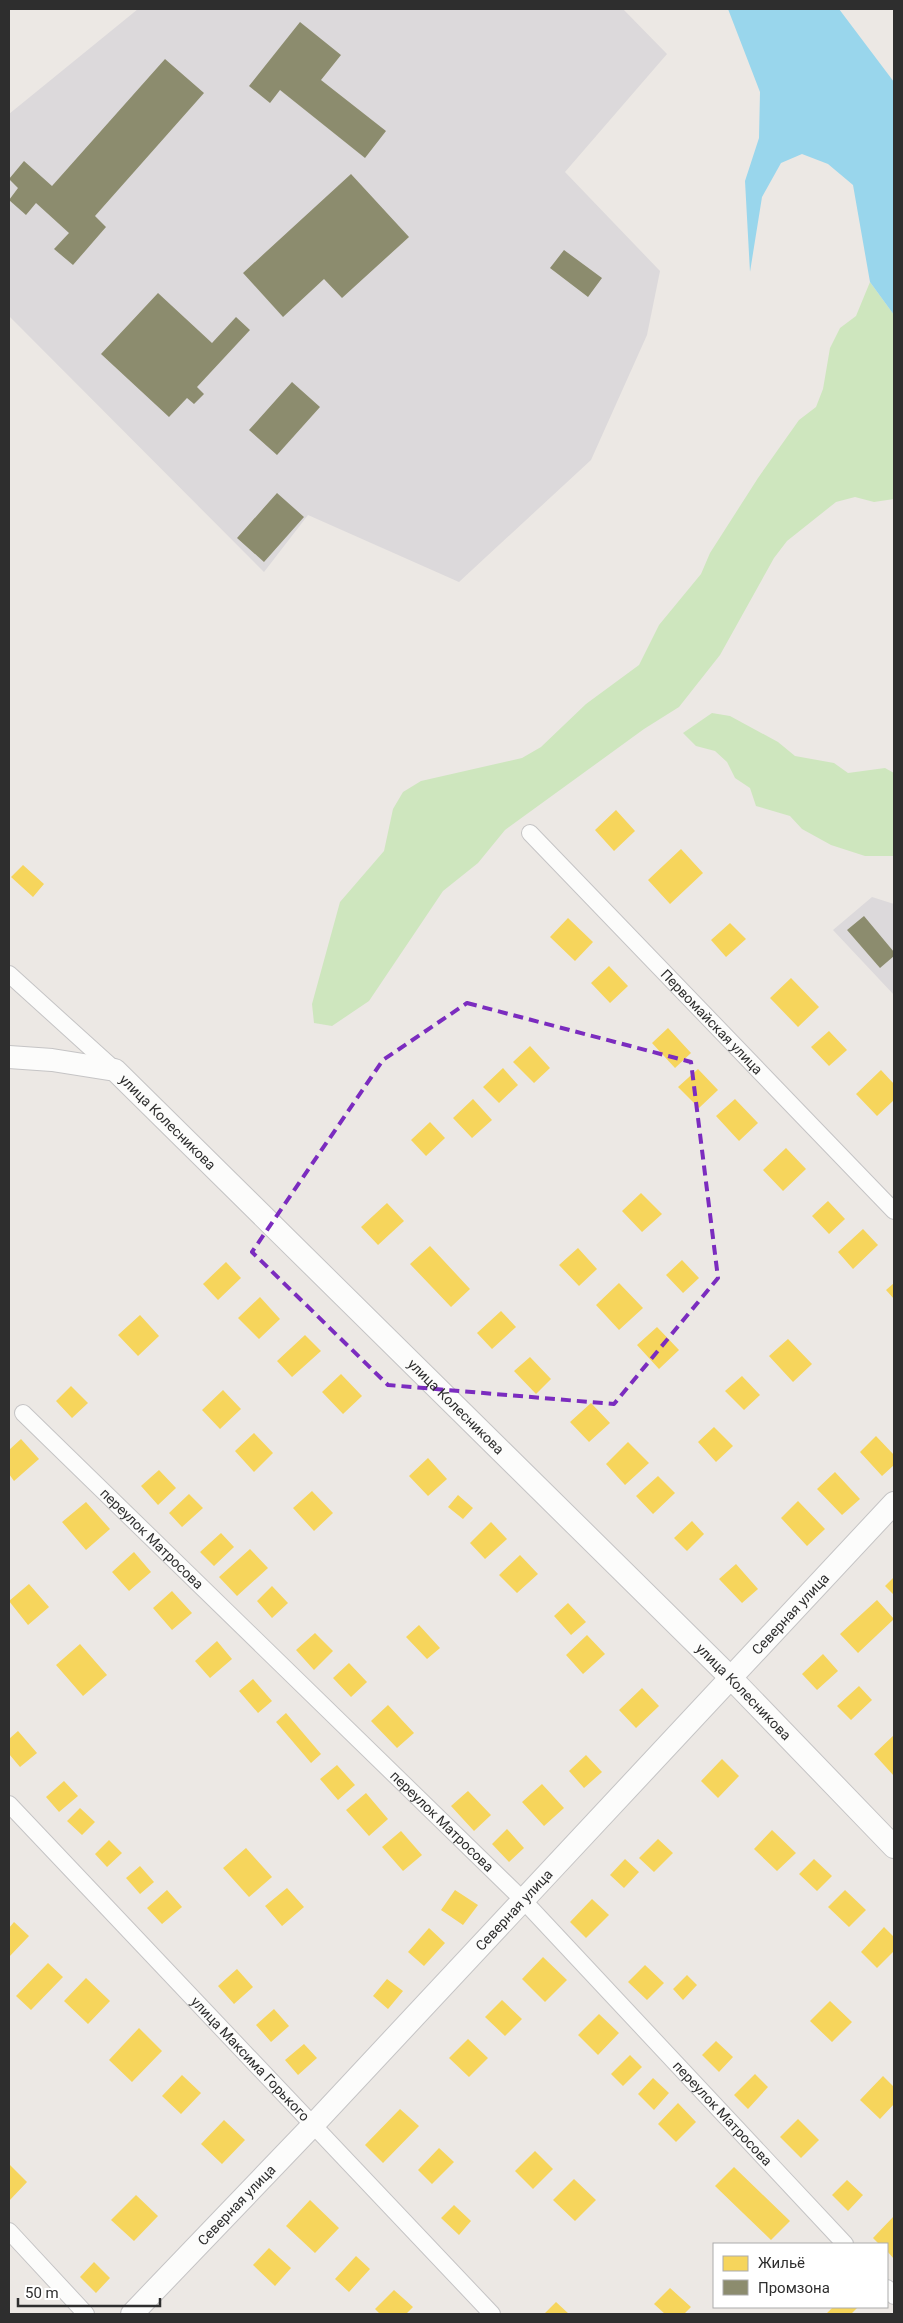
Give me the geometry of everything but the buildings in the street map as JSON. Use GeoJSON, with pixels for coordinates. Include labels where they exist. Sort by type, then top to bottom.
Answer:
{"type":"FeatureCollection","features":[{"type":"Feature","properties":{"kind":"street","name":"Первомайская улица"},"geometry":{"type":"LineString","coordinates":[[530,833],[894,1211]]}},
{"type":"Feature","properties":{"kind":"street","name":"улица Колесникова"},"geometry":{"type":"LineString","coordinates":[[9,974],[115,1070],[731,1678],[894,1847]]}},
{"type":"Feature","properties":{"kind":"street"},"geometry":{"type":"LineString","coordinates":[[9,1057],[52,1060],[115,1070]]}},
{"type":"Feature","properties":{"kind":"street","name":"переулок Матросова"},"geometry":{"type":"LineString","coordinates":[[23,1413],[523,1900],[845,2243]]}},
{"type":"Feature","properties":{"kind":"street","name":"Северная улица"},"geometry":{"type":"LineString","coordinates":[[132,2314],[314,2124],[894,1503]]}},
{"type":"Feature","properties":{"kind":"street","name":"улица Максима Горького"},"geometry":{"type":"LineString","coordinates":[[9,1804],[492,2314]]}},
{"type":"Feature","properties":{"kind":"street"},"geometry":{"type":"LineString","coordinates":[[9,2231],[86,2314]]}},
{"type":"Feature","properties":{"kind":"highlighted area"},"geometry":{"type":"Polygon","coordinates":[[[467,1003],[691,1062],[718,1278],[614,1404],[388,1385],[252,1252],[383,1060],[467,1003]]]}},
{"type":"Feature","properties":{"kind":"shaded area"},"geometry":{"type":"Polygon","coordinates":[[[138,9],[623,9],[667,54],[565,172],[660,271],[647,335],[591,460],[459,582],[308,515],[264,572],[9,316],[9,114],[138,9]]]}},
{"type":"Feature","properties":{"kind":"shaded area"},"geometry":{"type":"Polygon","coordinates":[[[872,897],[894,904],[894,995],[833,930],[872,897]]]}},
{"type":"Feature","properties":{"kind":"green space"},"geometry":{"type":"Polygon","coordinates":[[[870,282],[894,315],[894,499],[874,502],[855,497],[836,502],[787,541],[774,558],[720,655],[679,707],[644,729],[505,830],[478,863],[443,891],[369,1001],[332,1026],[314,1023],[312,1004],[340,902],[384,851],[393,809],[403,792],[421,781],[522,758],[541,747],[586,704],[639,665],[659,625],[701,574],[710,553],[758,478],[799,420],[816,407],[823,389],[830,348],[840,328],[856,316],[870,282]]]}},
{"type":"Feature","properties":{"kind":"green space"},"geometry":{"type":"Polygon","coordinates":[[[712,713],[730,716],[778,742],[795,756],[834,763],[848,773],[885,768],[894,773],[894,856],[865,856],[831,845],[802,829],[790,816],[756,806],[750,788],[735,778],[727,762],[715,751],[696,746],[683,733],[712,713]]]}},
{"type":"Feature","properties":{"kind":"water"},"geometry":{"type":"Polygon","coordinates":[[[728,9],[839,9],[894,82],[894,315],[870,282],[853,185],[828,164],[802,154],[781,163],[762,197],[750,272],[745,181],[759,138],[760,92],[728,9]]]}}]}
